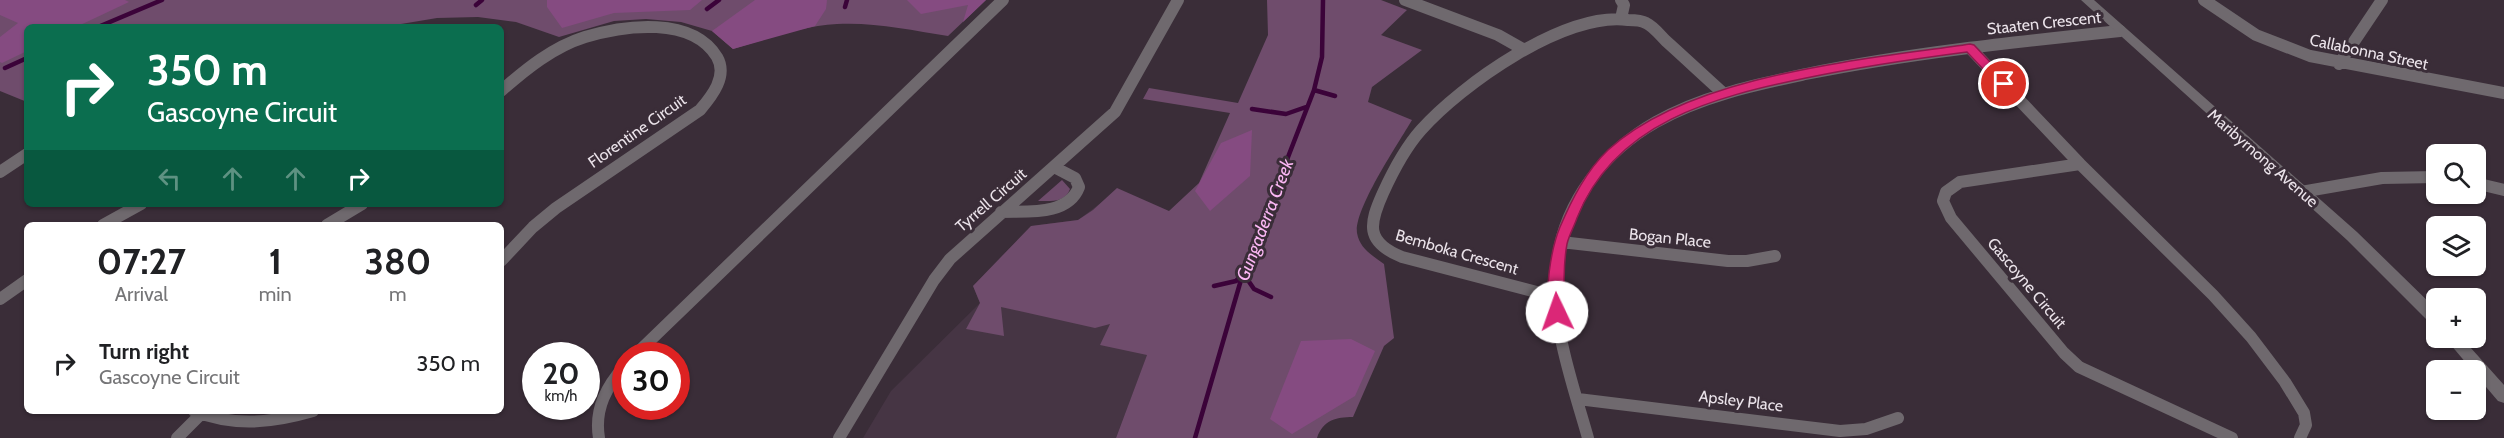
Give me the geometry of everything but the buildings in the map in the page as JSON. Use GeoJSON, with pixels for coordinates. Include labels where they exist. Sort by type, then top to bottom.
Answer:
{"type":"FeatureCollection","features":[{"type":"Feature","properties":{"kind":"street"},"geometry":{"type":"LineString","coordinates":[[649,342],[1003,0]]}},
{"type":"Feature","properties":{"kind":"street","name":"Tyrrell Circuit"},"geometry":{"type":"LineString","coordinates":[[838,438],[942,269],[959,249],[1108,120],[1121,104],[1178,0]]}},
{"type":"Feature","properties":{"kind":"street"},"geometry":{"type":"LineString","coordinates":[[1404,0],[1498,35],[1521,48]]}},
{"type":"Feature","properties":{"kind":"street"},"geometry":{"type":"LineString","coordinates":[[1621,0],[1624,5],[1622,14]]}},
{"type":"Feature","properties":{"kind":"street","name":"Maribyrnong Avenue"},"geometry":{"type":"LineString","coordinates":[[2087,0],[2367,250],[2426,309]]}},
{"type":"Feature","properties":{"kind":"street","name":"Callabonna Street"},"geometry":{"type":"LineString","coordinates":[[2204,0],[2245,28],[2269,41],[2310,56],[2504,93]]}},
{"type":"Feature","properties":{"kind":"street"},"geometry":{"type":"LineString","coordinates":[[2339,63],[2382,0]]}},
{"type":"Feature","properties":{"kind":"street","name":"Bemboka Crescent"},"geometry":{"type":"LineString","coordinates":[[1556,297],[1395,255],[1379,244],[1372,230],[1372,221],[1387,184],[1417,134],[1457,92],[1487,68],[1557,30],[1597,15],[1622,14],[1646,22],[1724,93]]}},
{"type":"Feature","properties":{"kind":"street","name":"Florentine Circuit"},"geometry":{"type":"LineString","coordinates":[[504,89],[530,65],[550,52],[584,38],[622,29],[657,28],[688,34],[710,47],[720,65],[717,87],[700,110],[556,208],[533,227],[504,258]]}},
{"type":"Feature","properties":{"kind":"street","name":"Staaten Crescent"},"geometry":{"type":"LineString","coordinates":[[1588,438],[1561,335],[1556,297],[1561,242],[1580,195],[1611,154],[1654,123],[1687,106],[1724,93],[1841,67],[1970,48],[2120,31]]}},
{"type":"Feature","properties":{"kind":"street"},"geometry":{"type":"LineString","coordinates":[[1970,48],[2080,164],[2206,288],[2251,337],[2304,412],[2306,425],[2300,438]]}},
{"type":"Feature","properties":{"kind":"street"},"geometry":{"type":"LineString","coordinates":[[0,172],[24,156]]}},
{"type":"Feature","properties":{"kind":"street","name":"Gascoyne Circuit"},"geometry":{"type":"LineString","coordinates":[[2080,164],[1960,182],[1946,192],[1944,207],[2064,354],[2079,367],[2232,438]]}},
{"type":"Feature","properties":{"kind":"street"},"geometry":{"type":"LineString","coordinates":[[1001,212],[1049,208],[1068,204],[1074,200],[1079,187],[1075,177],[1054,167]]}},
{"type":"Feature","properties":{"kind":"street"},"geometry":{"type":"LineString","coordinates":[[2301,192],[2382,178],[2426,177]]}},
{"type":"Feature","properties":{"kind":"street"},"geometry":{"type":"LineString","coordinates":[[2486,186],[2504,190]]}},
{"type":"Feature","properties":{"kind":"street"},"geometry":{"type":"LineString","coordinates":[[109,222],[136,207]]}},
{"type":"Feature","properties":{"kind":"street"},"geometry":{"type":"LineString","coordinates":[[332,222],[357,207]]}},
{"type":"Feature","properties":{"kind":"street","name":"Bogan Place"},"geometry":{"type":"LineString","coordinates":[[1561,242],[1728,261],[1747,261],[1775,256]]}},
{"type":"Feature","properties":{"kind":"street"},"geometry":{"type":"LineString","coordinates":[[0,299],[24,282]]}},
{"type":"Feature","properties":{"kind":"street"},"geometry":{"type":"LineString","coordinates":[[2462,348],[2504,396]]}},
{"type":"Feature","properties":{"kind":"street"},"geometry":{"type":"LineString","coordinates":[[598,438],[597,423],[601,402],[612,381]]}},
{"type":"Feature","properties":{"kind":"street","name":"Apsley Place"},"geometry":{"type":"LineString","coordinates":[[1578,399],[1840,431],[1866,429],[1898,418]]}},
{"type":"Feature","properties":{"kind":"street"},"geometry":{"type":"LineString","coordinates":[[177,438],[196,414]]}},
{"type":"Feature","properties":{"kind":"street"},"geometry":{"type":"LineString","coordinates":[[200,414],[225,421],[255,422],[302,414]]}},
{"type":"Feature","properties":{"kind":"shaded area"},"geometry":{"type":"Polygon","coordinates":[[[0,0],[986,0],[948,36],[879,25],[837,24],[797,30],[733,49],[712,31],[681,22],[646,19],[614,21],[559,37],[516,22],[478,17],[437,18],[401,24],[24,24],[24,101],[0,91],[0,0]]]}},
{"type":"Feature","properties":{"kind":"shaded area"},"geometry":{"type":"Polygon","coordinates":[[[0,0],[125,0],[129,2],[82,24],[24,24],[24,52],[2,63],[0,62],[0,37],[18,23],[0,15],[0,0]]]}},
{"type":"Feature","properties":{"kind":"shaded area"},"geometry":{"type":"Polygon","coordinates":[[[547,0],[702,0],[690,10],[614,13],[562,28],[547,7],[547,0]]]}},
{"type":"Feature","properties":{"kind":"shaded area"},"geometry":{"type":"Polygon","coordinates":[[[755,0],[827,0],[826,9],[815,26],[733,49],[712,31],[755,0]]]}},
{"type":"Feature","properties":{"kind":"shaded area"},"geometry":{"type":"Polygon","coordinates":[[[907,0],[986,0],[963,22],[968,5],[921,14],[907,0]]]}},
{"type":"Feature","properties":{"kind":"shaded area"},"geometry":{"type":"Polygon","coordinates":[[[1267,0],[1381,0],[1407,10],[1381,35],[1422,50],[1372,87],[1368,102],[1412,120],[1369,193],[1358,222],[1357,233],[1364,247],[1384,264],[1394,338],[1384,346],[1353,417],[1327,423],[1317,438],[1116,438],[1147,355],[1100,345],[1110,324],[1095,328],[1001,307],[1004,336],[966,329],[980,303],[973,286],[1031,226],[1078,220],[1117,188],[1169,211],[1199,183],[1230,113],[1143,99],[1149,88],[1238,103],[1268,35],[1267,0]]]}},
{"type":"Feature","properties":{"kind":"shaded area"},"geometry":{"type":"Polygon","coordinates":[[[1252,130],[1250,176],[1210,211],[1195,191],[1221,143],[1252,130]]]}},
{"type":"Feature","properties":{"kind":"shaded area"},"geometry":{"type":"Polygon","coordinates":[[[1062,180],[1070,189],[1065,197],[1038,201],[1062,180]]]}},
{"type":"Feature","properties":{"kind":"shaded area"},"geometry":{"type":"Polygon","coordinates":[[[1106,199],[1177,276],[1116,438],[863,438],[891,391],[980,303],[973,286],[1031,226],[1078,220],[1106,199]]]}},
{"type":"Feature","properties":{"kind":"shaded area"},"geometry":{"type":"Polygon","coordinates":[[[1351,339],[1375,351],[1355,396],[1292,434],[1270,419],[1301,341],[1351,339]]]}},
{"type":"Feature","properties":{"kind":"waterway"},"geometry":{"type":"LineString","coordinates":[[105,24],[162,0]]}},
{"type":"Feature","properties":{"kind":"waterway"},"geometry":{"type":"LineString","coordinates":[[476,5],[482,0]]}},
{"type":"Feature","properties":{"kind":"waterway"},"geometry":{"type":"LineString","coordinates":[[707,9],[719,0]]}},
{"type":"Feature","properties":{"kind":"waterway"},"geometry":{"type":"LineString","coordinates":[[845,7],[847,0]]}},
{"type":"Feature","properties":{"kind":"waterway","name":"Gungaderra Creek"},"geometry":{"type":"LineString","coordinates":[[1314,90],[1322,57],[1323,0]]}},
{"type":"Feature","properties":{"kind":"waterway"},"geometry":{"type":"LineString","coordinates":[[5,68],[24,59]]}},
{"type":"Feature","properties":{"kind":"waterway","name":"Gungaderra Creek"},"geometry":{"type":"LineString","coordinates":[[1243,273],[1314,90]]}},
{"type":"Feature","properties":{"kind":"waterway"},"geometry":{"type":"LineString","coordinates":[[1314,90],[1335,96]]}},
{"type":"Feature","properties":{"kind":"waterway"},"geometry":{"type":"LineString","coordinates":[[1252,109],[1286,114],[1306,107]]}},
{"type":"Feature","properties":{"kind":"waterway","name":"Gungaderra Creek"},"geometry":{"type":"LineString","coordinates":[[1195,438],[1243,273]]}},
{"type":"Feature","properties":{"kind":"waterway"},"geometry":{"type":"LineString","coordinates":[[1214,286],[1236,281],[1243,273]]}},
{"type":"Feature","properties":{"kind":"waterway"},"geometry":{"type":"LineString","coordinates":[[1243,273],[1254,289],[1271,297]]}},
{"type":"Feature","properties":{"kind":"route"},"geometry":{"type":"LineString","coordinates":[[1557,312],[1557,260],[1566,226],[1580,195],[1589,180],[1611,154],[1638,132],[1670,114],[1705,99],[1735,90],[1812,72],[1930,52],[1970,48],[2004,84]]}}]}
